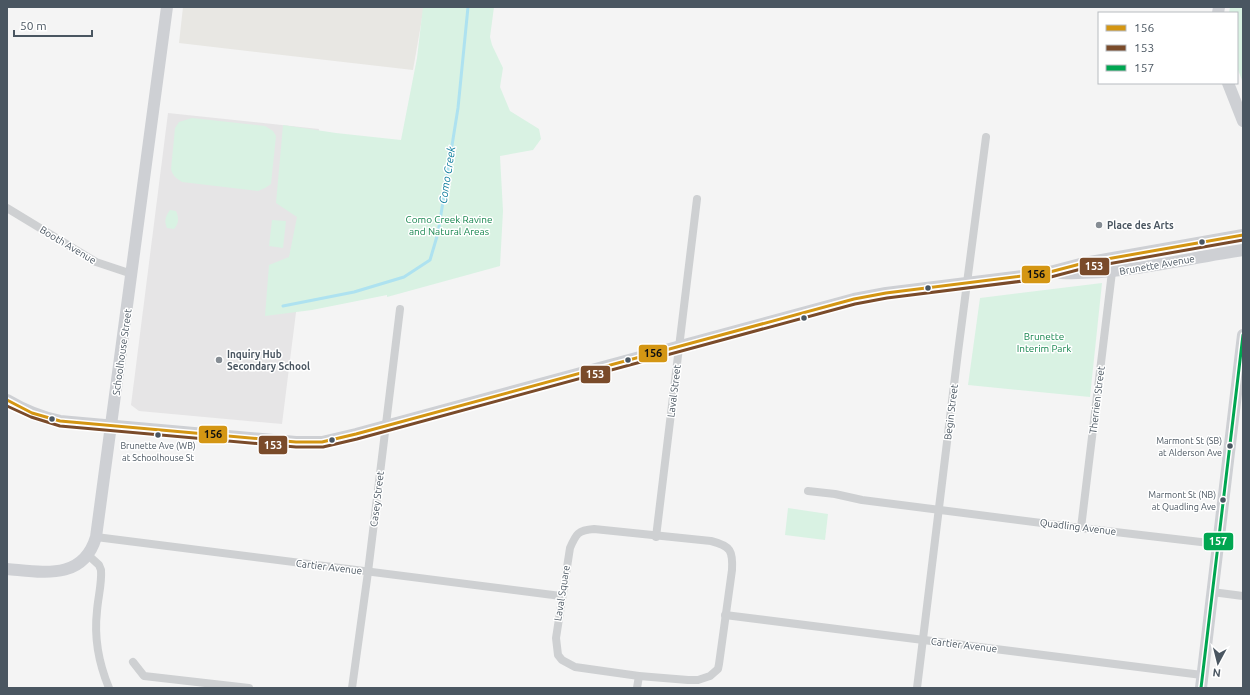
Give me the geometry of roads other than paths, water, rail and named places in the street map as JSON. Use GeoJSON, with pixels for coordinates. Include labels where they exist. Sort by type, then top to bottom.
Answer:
{"type":"FeatureCollection","features":[{"type":"Feature","properties":{"kind":"main road","name":"Schoolhouse Street"},"geometry":{"type":"LineString","coordinates":[[88,555],[96,537],[167,7]]}},
{"type":"Feature","properties":{"kind":"main road"},"geometry":{"type":"LineString","coordinates":[[1228,84],[1243,121]]}},
{"type":"Feature","properties":{"kind":"main road","name":"Brunette Avenue"},"geometry":{"type":"LineString","coordinates":[[7,400],[28,412],[60,421],[312,442],[342,438],[854,299],[886,293],[1046,273],[1084,263],[1243,235]]}},
{"type":"Feature","properties":{"kind":"main road","name":"Brunette Avenue"},"geometry":{"type":"LineString","coordinates":[[1046,273],[1084,274],[1112,272],[1243,250]]}},
{"type":"Feature","properties":{"kind":"main road"},"geometry":{"type":"LineString","coordinates":[[1201,688],[1218,544],[1239,406],[1243,335]]}},
{"type":"Feature","properties":{"kind":"main road"},"geometry":{"type":"LineString","coordinates":[[7,569],[59,572],[76,565],[88,555]]}},
{"type":"Feature","properties":{"kind":"street","name":"Begin Street"},"geometry":{"type":"LineString","coordinates":[[917,688],[986,137]]}},
{"type":"Feature","properties":{"kind":"street","name":"Laval Street"},"geometry":{"type":"LineString","coordinates":[[656,536],[697,199]]}},
{"type":"Feature","properties":{"kind":"street","name":"Booth Avenue"},"geometry":{"type":"LineString","coordinates":[[7,208],[96,262],[132,274]]}},
{"type":"Feature","properties":{"kind":"street","name":"Therrien Street"},"geometry":{"type":"LineString","coordinates":[[1081,528],[1112,272]]}},
{"type":"Feature","properties":{"kind":"street","name":"Casey Street"},"geometry":{"type":"LineString","coordinates":[[352,688],[368,572],[392,364],[400,309]]}},
{"type":"Feature","properties":{"kind":"street","name":"Quadling Avenue"},"geometry":{"type":"LineString","coordinates":[[808,491],[835,494],[862,500],[1218,544]]}},
{"type":"Feature","properties":{"kind":"street","name":"Laval Square"},"geometry":{"type":"LineString","coordinates":[[594,530],[656,536],[721,544],[730,550],[732,556],[732,570],[718,669],[710,676],[698,680],[688,680],[639,676],[576,667],[562,660],[558,655],[556,643],[561,596],[570,548],[579,532],[594,530]]}},
{"type":"Feature","properties":{"kind":"street","name":"Cartier Avenue"},"geometry":{"type":"LineString","coordinates":[[96,537],[561,596]]}},
{"type":"Feature","properties":{"kind":"street"},"geometry":{"type":"LineString","coordinates":[[88,555],[99,565],[102,570],[97,612],[97,643],[100,661],[109,688]]}},
{"type":"Feature","properties":{"kind":"street"},"geometry":{"type":"LineString","coordinates":[[1212,592],[1243,596]]}},
{"type":"Feature","properties":{"kind":"street","name":"Cartier Avenue"},"geometry":{"type":"LineString","coordinates":[[725,615],[1202,675]]}},
{"type":"Feature","properties":{"kind":"street"},"geometry":{"type":"LineString","coordinates":[[133,662],[144,676],[249,688]]}},
{"type":"Feature","properties":{"kind":"street"},"geometry":{"type":"LineString","coordinates":[[637,688],[639,676]]}},
{"type":"Feature","properties":{"kind":"waterway","name":"Como Creek"},"geometry":{"type":"LineString","coordinates":[[283,306],[354,292],[404,277],[430,260],[438,233],[458,108],[468,7]]}},
{"type":"Feature","properties":{"kind":"place","name":"Place des Arts"},"geometry":{"type":"Point","coordinates":[1099,225]}},
{"type":"Feature","properties":{"kind":"place","name":"Inquiry Hub Secondary School"},"geometry":{"type":"Point","coordinates":[219,360]}},
{"type":"Feature","properties":{"kind":"place","name":"Brunette Ave (WB) at Schoolhouse St"},"geometry":{"type":"Point","coordinates":[158,435]}},
{"type":"Feature","properties":{"kind":"place","name":"Marmont St (SB) at Alderson Ave"},"geometry":{"type":"Point","coordinates":[1230,446]}},
{"type":"Feature","properties":{"kind":"place","name":"Marmont St (NB) at Quadling Ave"},"geometry":{"type":"Point","coordinates":[1223,500]}},
{"type":"Feature","properties":{"kind":"park label","name":"Como Creek Ravine and Natural Areas"},"geometry":{"type":"Point","coordinates":[449,224]}},
{"type":"Feature","properties":{"kind":"park label","name":"Brunette Interim Park"},"geometry":{"type":"Point","coordinates":[1044,342]}}]}
